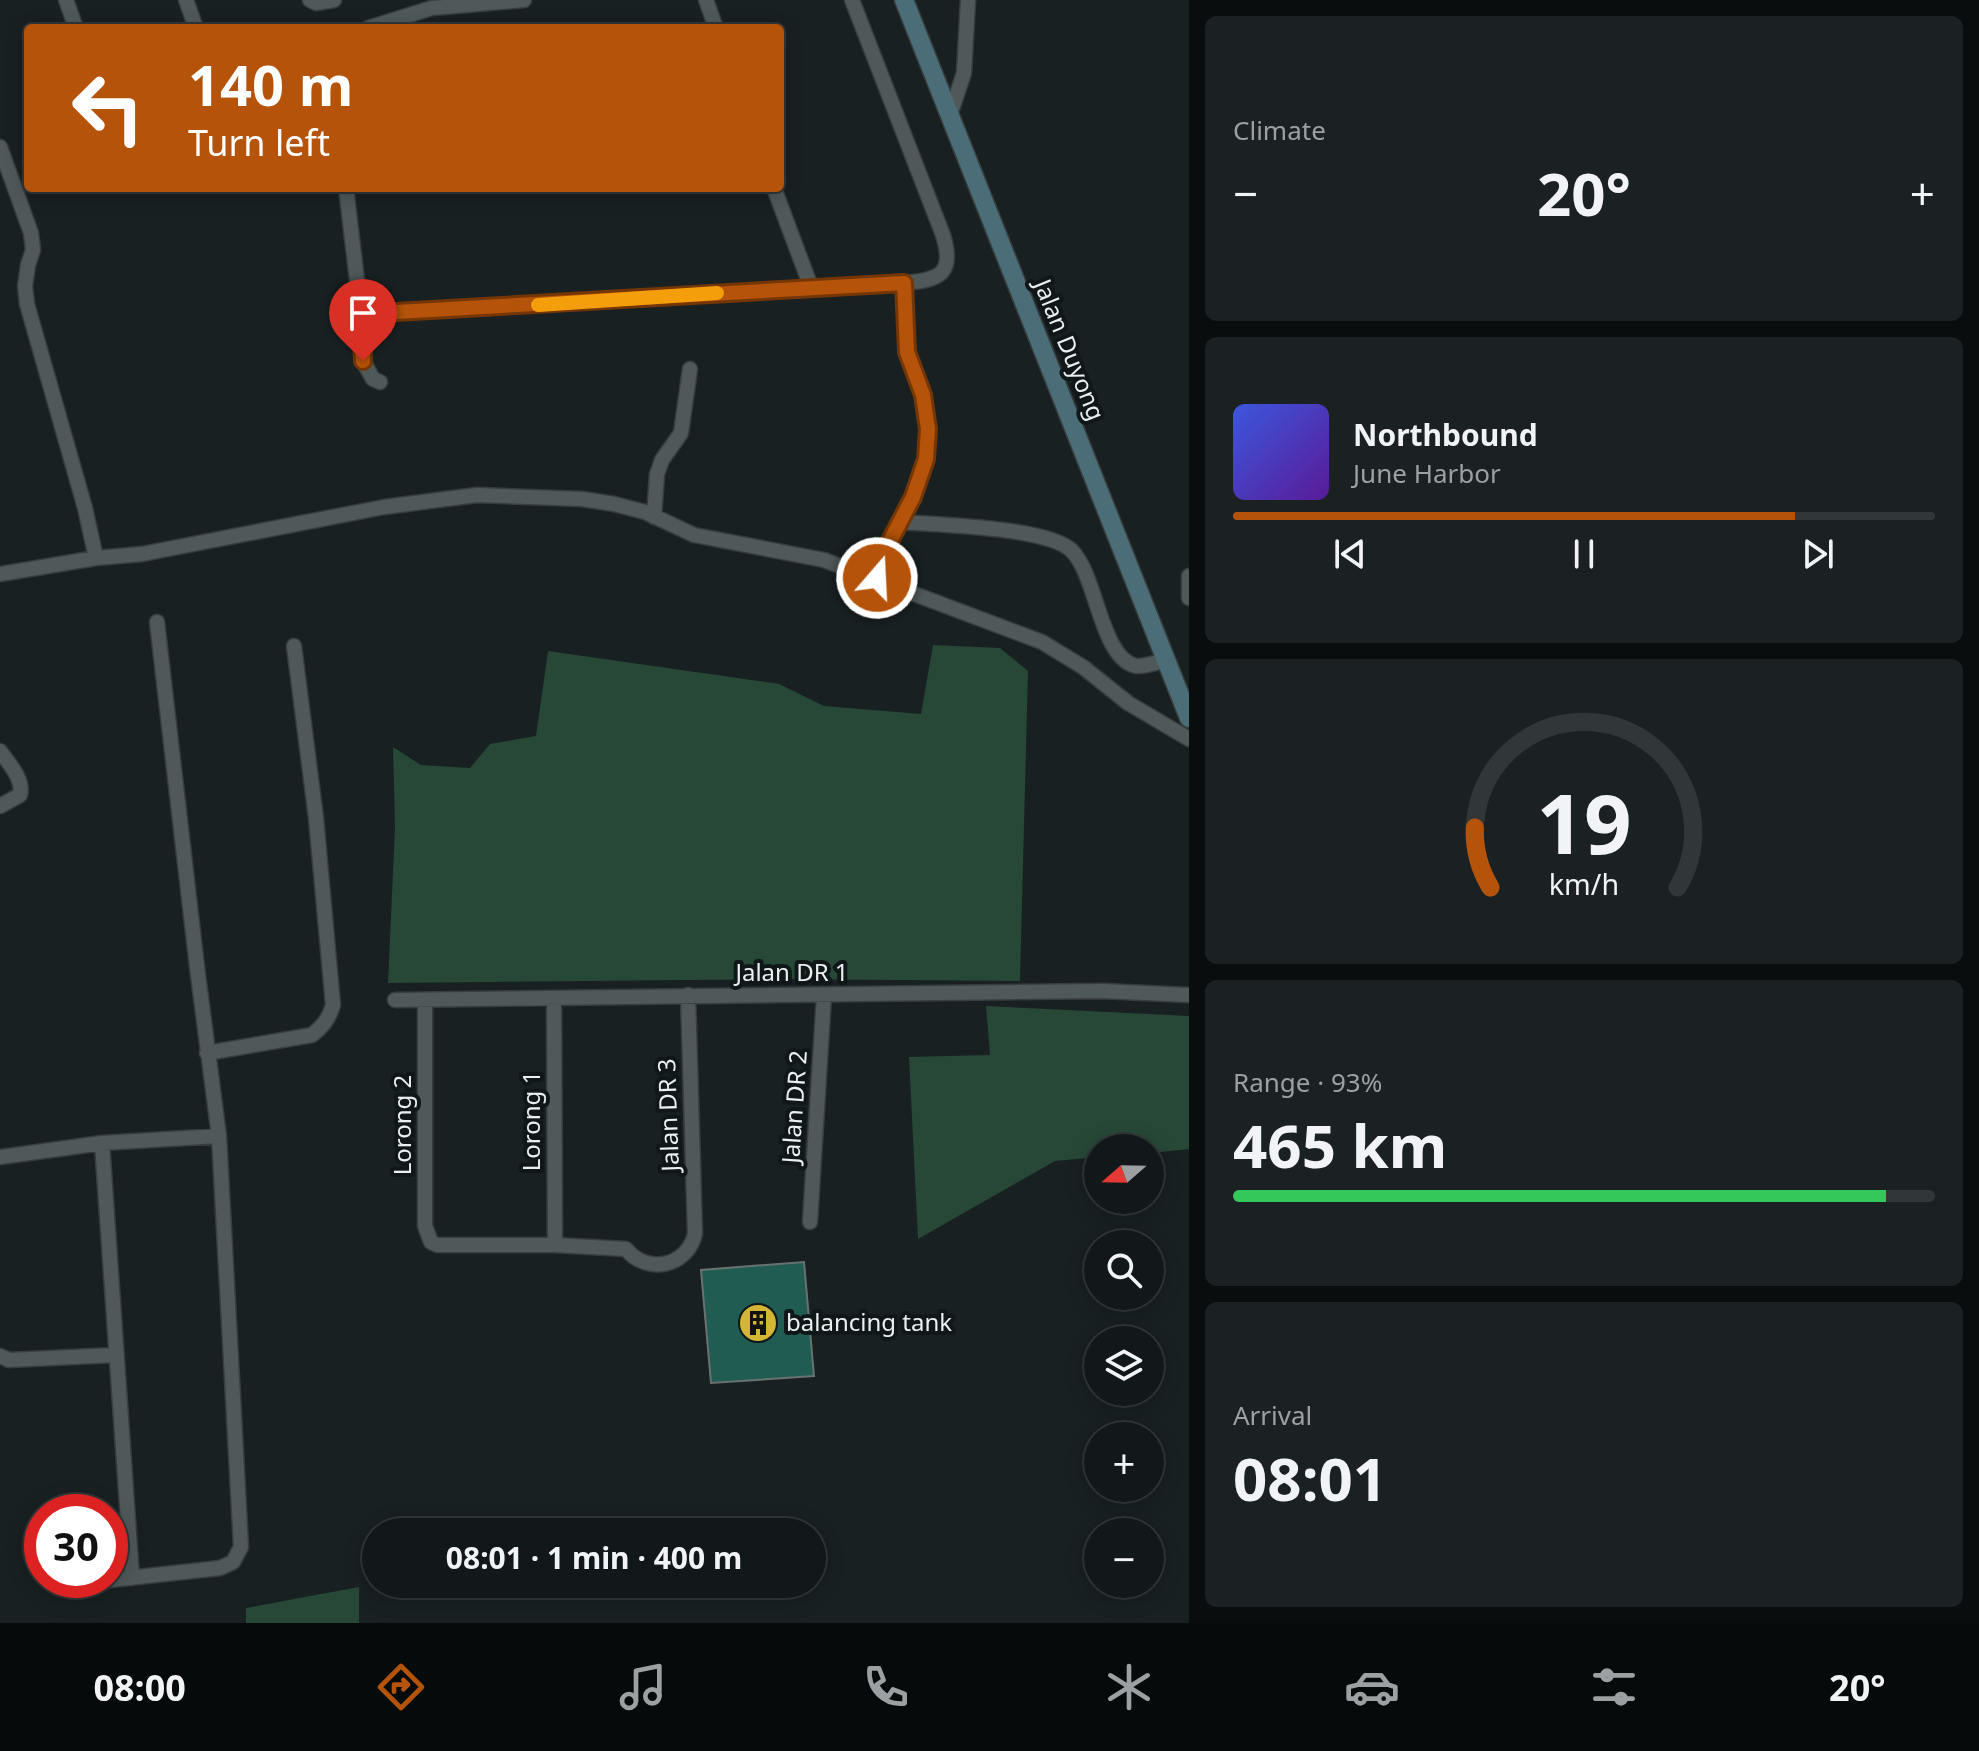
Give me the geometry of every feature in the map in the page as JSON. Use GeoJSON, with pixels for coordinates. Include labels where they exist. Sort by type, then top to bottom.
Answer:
{"type":"FeatureCollection","features":[{"type":"Feature","properties":{"kind":"main road","name":"Jalan Duyong"},"geometry":{"type":"LineString","coordinates":[[904,0],[1189,718]]}},
{"type":"Feature","properties":{"kind":"street"},"geometry":{"type":"LineString","coordinates":[[66,0],[75,24]]}},
{"type":"Feature","properties":{"kind":"street"},"geometry":{"type":"LineString","coordinates":[[186,0],[195,24]]}},
{"type":"Feature","properties":{"kind":"street"},"geometry":{"type":"LineString","coordinates":[[310,0],[316,3],[334,0]]}},
{"type":"Feature","properties":{"kind":"street"},"geometry":{"type":"LineString","coordinates":[[381,24],[432,8],[524,0]]}},
{"type":"Feature","properties":{"kind":"street"},"geometry":{"type":"LineString","coordinates":[[706,0],[715,24]]}},
{"type":"Feature","properties":{"kind":"street"},"geometry":{"type":"LineString","coordinates":[[361,314],[934,279],[944,272],[949,260],[947,248],[852,0]]}},
{"type":"Feature","properties":{"kind":"street"},"geometry":{"type":"LineString","coordinates":[[950,115],[964,73],[968,0]]}},
{"type":"Feature","properties":{"kind":"street"},"geometry":{"type":"LineString","coordinates":[[0,147],[31,233],[33,250],[28,265],[27,304],[85,508],[96,558]]}},
{"type":"Feature","properties":{"kind":"street"},"geometry":{"type":"LineString","coordinates":[[346,192],[361,314],[363,361],[373,379],[380,382]]}},
{"type":"Feature","properties":{"kind":"street"},"geometry":{"type":"LineString","coordinates":[[775,192],[811,287]]}},
{"type":"Feature","properties":{"kind":"street"},"geometry":{"type":"LineString","coordinates":[[877,578],[926,459],[928,429],[923,395],[907,352],[904,283]]}},
{"type":"Feature","properties":{"kind":"street"},"geometry":{"type":"LineString","coordinates":[[654,517],[657,474],[662,460],[681,433],[690,369]]}},
{"type":"Feature","properties":{"kind":"street"},"geometry":{"type":"LineString","coordinates":[[0,574],[96,558],[142,554],[384,507],[477,495],[582,499],[614,504],[694,535],[824,560],[1042,642],[1083,667],[1128,703],[1189,739]]}},
{"type":"Feature","properties":{"kind":"street"},"geometry":{"type":"LineString","coordinates":[[901,522],[1036,535],[1069,547],[1085,570],[1113,644],[1124,659],[1137,666],[1166,660]]}},
{"type":"Feature","properties":{"kind":"street"},"geometry":{"type":"LineString","coordinates":[[1189,576],[1189,598]]}},
{"type":"Feature","properties":{"kind":"street"},"geometry":{"type":"LineString","coordinates":[[128,1578],[220,1568],[233,1562],[241,1547],[219,1136],[157,622]]}},
{"type":"Feature","properties":{"kind":"street"},"geometry":{"type":"LineString","coordinates":[[207,1053],[312,1035],[323,1026],[333,1005],[316,818],[294,646]]}},
{"type":"Feature","properties":{"kind":"street"},"geometry":{"type":"LineString","coordinates":[[0,751],[21,783],[22,790],[20,795],[0,806]]}},
{"type":"Feature","properties":{"kind":"street","name":"Jalan DR 1"},"geometry":{"type":"LineString","coordinates":[[395,1000],[1102,991],[1189,995]]}},
{"type":"Feature","properties":{"kind":"street","name":"Jalan DR 3"},"geometry":{"type":"LineString","coordinates":[[555,1245],[626,1249],[642,1263],[655,1264],[681,1258],[691,1250],[695,1234],[688,995]]}},
{"type":"Feature","properties":{"kind":"street","name":"Jalan DR 2"},"geometry":{"type":"LineString","coordinates":[[810,1222],[824,995]]}},
{"type":"Feature","properties":{"kind":"street","name":"Lorong 1"},"geometry":{"type":"LineString","coordinates":[[554,998],[555,1245]]}},
{"type":"Feature","properties":{"kind":"street","name":"Lorong 2"},"geometry":{"type":"LineString","coordinates":[[425,1000],[425,1226],[431,1242],[437,1245],[555,1245]]}},
{"type":"Feature","properties":{"kind":"street"},"geometry":{"type":"LineString","coordinates":[[0,1157],[102,1143],[219,1136]]}},
{"type":"Feature","properties":{"kind":"street"},"geometry":{"type":"LineString","coordinates":[[102,1143],[132,1578]]}},
{"type":"Feature","properties":{"kind":"street"},"geometry":{"type":"LineString","coordinates":[[0,1356],[9,1360],[115,1355]]}},
{"type":"Feature","properties":{"kind":"green space"},"geometry":{"type":"Polygon","coordinates":[[[933,645],[1000,648],[1028,671],[1020,981],[778,979],[388,983],[395,827],[393,747],[421,765],[470,768],[490,744],[536,736],[548,651],[779,684],[824,706],[921,714],[933,645]]]}},
{"type":"Feature","properties":{"kind":"green space"},"geometry":{"type":"Polygon","coordinates":[[[986,1006],[1189,1016],[1189,1149],[1164,1152],[1164,1134],[1084,1134],[1084,1158],[1055,1161],[918,1239],[909,1057],[990,1055],[986,1006]]]}},
{"type":"Feature","properties":{"kind":"green space"},"geometry":{"type":"Polygon","coordinates":[[[359,1587],[359,1623],[246,1623],[246,1608],[359,1587]]]}},
{"type":"Feature","properties":{"kind":"building","name":"balancing tank"},"geometry":{"type":"Polygon","coordinates":[[[804,1262],[814,1376],[711,1383],[701,1270],[804,1262]]]}},
{"type":"Feature","properties":{"kind":"slow traffic"},"geometry":{"type":"LineString","coordinates":[[538,305],[717,293]]}},
{"type":"Feature","properties":{"kind":"place","name":"balancing tank"},"geometry":{"type":"Point","coordinates":[758,1323]}},
{"type":"Feature","properties":{"kind":"route"},"geometry":{"type":"LineString","coordinates":[[363,361],[361,314],[904,283],[907,352],[923,395],[928,429],[926,459],[913,497],[889,543],[877,578]]}}]}
